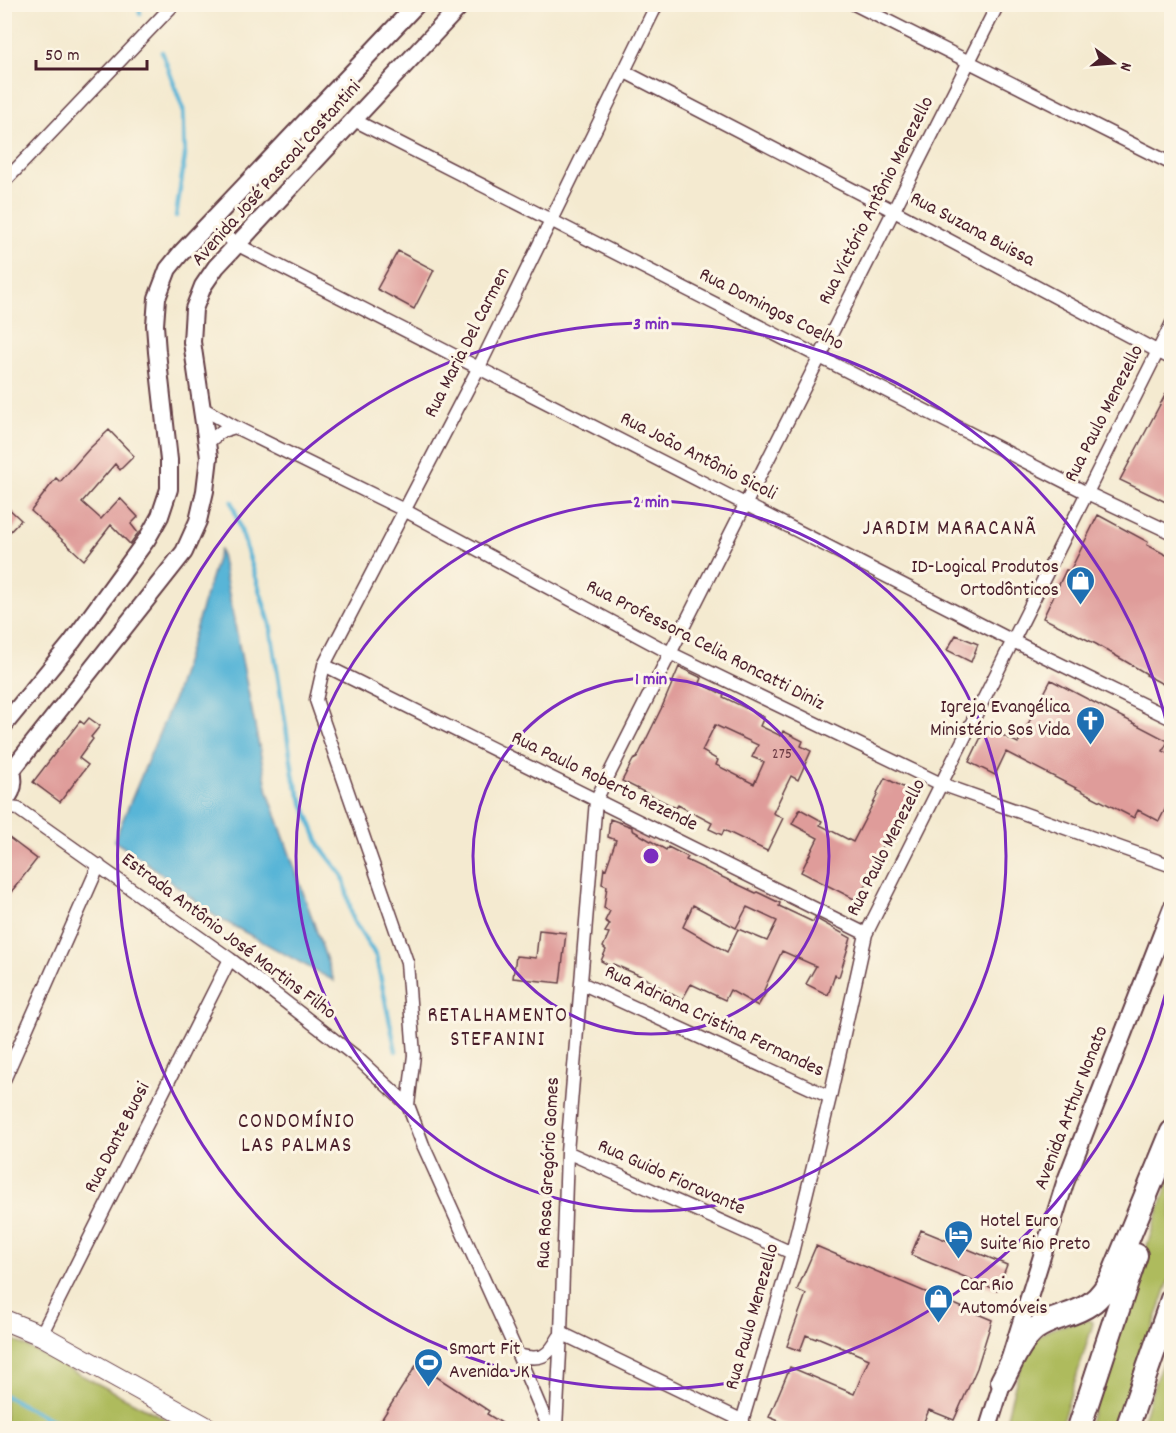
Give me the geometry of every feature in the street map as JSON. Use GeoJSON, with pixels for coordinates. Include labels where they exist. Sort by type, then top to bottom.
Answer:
{"type":"FeatureCollection","features":[{"type":"Feature","properties":{"kind":"highway"},"geometry":{"type":"LineString","coordinates":[[1002,1381],[1024,1341],[1035,1329],[1052,1320],[1081,1310],[1092,1304],[1103,1292],[1113,1275],[1172,1132]]}},
{"type":"Feature","properties":{"kind":"highway"},"geometry":{"type":"LineString","coordinates":[[1079,1428],[1172,1148]]}},
{"type":"Feature","properties":{"kind":"highway"},"geometry":{"type":"LineString","coordinates":[[1127,1428],[1172,1299]]}},
{"type":"Feature","properties":{"kind":"main road","name":"Avenida José Pascoal Costantini"},"geometry":{"type":"LineString","coordinates":[[4,725],[72,642],[147,538],[160,516],[169,489],[169,460],[155,325],[157,298],[168,269],[417,4]]}},
{"type":"Feature","properties":{"kind":"main road","name":"Avenida José Pascoal Costantini"},"geometry":{"type":"LineString","coordinates":[[8,765],[184,552],[198,521],[205,491],[208,457],[192,342],[194,309],[203,286],[216,267],[462,4]]}},
{"type":"Feature","properties":{"kind":"main road"},"geometry":{"type":"LineString","coordinates":[[8,765],[14,780],[10,802]]}},
{"type":"Feature","properties":{"kind":"main road","name":"Avenida Arthur Nonato"},"geometry":{"type":"LineString","coordinates":[[988,1428],[1065,1183],[1172,908]]}},
{"type":"Feature","properties":{"kind":"main road"},"geometry":{"type":"LineString","coordinates":[[4,1320],[41,1335],[208,1428]]}},
{"type":"Feature","properties":{"kind":"street"},"geometry":{"type":"LineString","coordinates":[[4,182],[174,4]]}},
{"type":"Feature","properties":{"kind":"street","name":"Rua Maria Del Carmen"},"geometry":{"type":"LineString","coordinates":[[408,1105],[414,1054],[407,962],[316,699],[324,665],[479,367],[657,4]]}},
{"type":"Feature","properties":{"kind":"street"},"geometry":{"type":"LineString","coordinates":[[854,4],[1172,164]]}},
{"type":"Feature","properties":{"kind":"street","name":"Rua Victório Antônio Menezello"},"geometry":{"type":"LineString","coordinates":[[596,800],[998,4]]}},
{"type":"Feature","properties":{"kind":"street","name":"Rua Suzana Buissa"},"geometry":{"type":"LineString","coordinates":[[625,72],[894,211],[1172,359]]}},
{"type":"Feature","properties":{"kind":"street","name":"Rua Domingos Coelho"},"geometry":{"type":"LineString","coordinates":[[354,120],[1087,493],[1172,533]]}},
{"type":"Feature","properties":{"kind":"street","name":"Rua João Antônio Sicoli"},"geometry":{"type":"LineString","coordinates":[[210,223],[238,245],[1012,641],[1172,719]]}},
{"type":"Feature","properties":{"kind":"street","name":"Rua Paulo Menezello"},"geometry":{"type":"LineString","coordinates":[[741,1425],[792,1253],[866,934],[1172,323]]}},
{"type":"Feature","properties":{"kind":"street","name":"Rua Professora Celia Roncatti Diniz"},"geometry":{"type":"LineString","coordinates":[[202,408],[235,427],[404,510],[670,653],[941,784],[1172,866]]}},
{"type":"Feature","properties":{"kind":"street"},"geometry":{"type":"LineString","coordinates":[[207,443],[222,431],[235,427]]}},
{"type":"Feature","properties":{"kind":"street","name":"Rua Paulo Roberto Rezende"},"geometry":{"type":"LineString","coordinates":[[324,665],[866,934]]}},
{"type":"Feature","properties":{"kind":"street","name":"Rua Rosa Gregório Gomes"},"geometry":{"type":"LineString","coordinates":[[555,1428],[561,1333],[567,1152],[596,800]]}},
{"type":"Feature","properties":{"kind":"street","name":"Estrada Antônio José Martins Filho"},"geometry":{"type":"LineString","coordinates":[[10,802],[231,959],[355,1056],[408,1105]]}},
{"type":"Feature","properties":{"kind":"street"},"geometry":{"type":"LineString","coordinates":[[4,1080],[99,865]]}},
{"type":"Feature","properties":{"kind":"street","name":"Rua Dante Buosi"},"geometry":{"type":"LineString","coordinates":[[41,1335],[231,959]]}},
{"type":"Feature","properties":{"kind":"street","name":"Rua Adriana Cristina Fernandes"},"geometry":{"type":"LineString","coordinates":[[581,983],[830,1096]]}},
{"type":"Feature","properties":{"kind":"street"},"geometry":{"type":"LineString","coordinates":[[408,1105],[423,1145],[549,1428]]}},
{"type":"Feature","properties":{"kind":"street","name":"Rua Guido Fioravante"},"geometry":{"type":"LineString","coordinates":[[567,1152],[792,1253]]}},
{"type":"Feature","properties":{"kind":"street"},"geometry":{"type":"LineString","coordinates":[[518,1355],[533,1359],[542,1357],[552,1349],[561,1333],[741,1425]]}},
{"type":"Feature","properties":{"kind":"green space"},"geometry":{"type":"Polygon","coordinates":[[[1171,1173],[1171,1275],[1118,1428],[1087,1428],[1171,1173]]]}},
{"type":"Feature","properties":{"kind":"green space"},"geometry":{"type":"Polygon","coordinates":[[[1084,1319],[1093,1324],[1060,1428],[1004,1428],[1022,1364],[1035,1341],[1047,1331],[1084,1319]]]}},
{"type":"Feature","properties":{"kind":"green space"},"geometry":{"type":"Polygon","coordinates":[[[4,1335],[6,1336],[183,1428],[5,1428],[4,1335]]]}},
{"type":"Feature","properties":{"kind":"green space"},"geometry":{"type":"Polygon","coordinates":[[[1171,1340],[1171,1428],[1140,1428],[1157,1376],[1171,1340]]]}},
{"type":"Feature","properties":{"kind":"water"},"geometry":{"type":"Polygon","coordinates":[[[220,549],[268,792],[334,981],[215,916],[142,859],[114,841],[174,698],[220,549]]]}},
{"type":"Feature","properties":{"kind":"building"},"geometry":{"type":"Polygon","coordinates":[[[398,251],[434,270],[414,309],[377,289],[398,251]]]}},
{"type":"Feature","properties":{"kind":"building"},"geometry":{"type":"Polygon","coordinates":[[[1172,382],[1172,505],[1120,480],[1172,382]]]}},
{"type":"Feature","properties":{"kind":"building"},"geometry":{"type":"Polygon","coordinates":[[[109,430],[134,456],[120,470],[115,464],[82,502],[101,519],[120,498],[138,517],[131,524],[138,533],[130,544],[111,525],[84,560],[31,511],[56,478],[60,482],[109,430]]]}},
{"type":"Feature","properties":{"kind":"building"},"geometry":{"type":"Polygon","coordinates":[[[4,504],[21,520],[4,538],[4,504]]]}},
{"type":"Feature","properties":{"kind":"building"},"geometry":{"type":"Polygon","coordinates":[[[1098,515],[1172,558],[1172,689],[1096,644],[1043,618],[1066,570],[1070,571],[1098,515]]]}},
{"type":"Feature","properties":{"kind":"building"},"geometry":{"type":"Polygon","coordinates":[[[956,635],[978,644],[971,662],[947,650],[956,635]]]}},
{"type":"Feature","properties":{"kind":"building"},"geometry":{"type":"Polygon","coordinates":[[[679,667],[702,678],[700,683],[724,695],[723,697],[764,717],[760,726],[781,736],[783,731],[803,741],[801,746],[811,751],[798,780],[791,776],[773,813],[783,818],[767,851],[724,830],[722,835],[709,829],[712,823],[678,805],[676,808],[622,781],[633,760],[637,758],[679,667]],[[715,725],[702,751],[718,760],[716,765],[754,784],[764,762],[752,757],[758,745],[715,725]]]}},
{"type":"Feature","properties":{"kind":"building","name":"Igreja Evangélica Ministério Sos Vida"},"geometry":{"type":"Polygon","coordinates":[[[1051,680],[1168,741],[1163,751],[1172,755],[1172,796],[1159,821],[1138,810],[1134,818],[1006,752],[995,775],[969,762],[986,727],[1018,743],[1051,680]]]}},
{"type":"Feature","properties":{"kind":"building"},"geometry":{"type":"Polygon","coordinates":[[[89,718],[100,726],[79,758],[88,765],[60,802],[33,782],[80,721],[84,724],[89,718]]]}},
{"type":"Feature","properties":{"kind":"building"},"geometry":{"type":"Polygon","coordinates":[[[885,778],[911,791],[866,877],[869,879],[858,901],[801,872],[818,838],[792,824],[800,809],[822,821],[820,825],[853,842],[885,778]]]}},
{"type":"Feature","properties":{"kind":"building"},"geometry":{"type":"Polygon","coordinates":[[[610,819],[632,827],[632,830],[666,850],[668,847],[688,857],[686,860],[780,903],[779,906],[813,922],[815,918],[851,938],[839,977],[835,975],[828,995],[806,984],[816,966],[782,951],[764,990],[767,991],[758,1006],[730,990],[725,1000],[691,984],[682,1000],[641,976],[601,961],[606,950],[603,947],[609,933],[605,932],[610,924],[605,921],[610,911],[604,908],[607,886],[602,884],[604,868],[606,869],[616,840],[608,837],[610,819]],[[693,905],[683,927],[727,952],[738,929],[767,941],[777,921],[747,907],[736,928],[693,905]]]}},
{"type":"Feature","properties":{"kind":"building"},"geometry":{"type":"Polygon","coordinates":[[[4,834],[37,859],[4,901],[4,834]]]}},
{"type":"Feature","properties":{"kind":"building"},"geometry":{"type":"Polygon","coordinates":[[[539,930],[566,933],[560,983],[513,978],[516,956],[536,958],[539,930]]]}},
{"type":"Feature","properties":{"kind":"building","name":"Hotel Euro Suite Rio Preto"},"geometry":{"type":"Polygon","coordinates":[[[921,1230],[1007,1265],[997,1290],[911,1255],[921,1230]]]}},
{"type":"Feature","properties":{"kind":"building"},"geometry":{"type":"Polygon","coordinates":[[[816,1246],[992,1320],[977,1368],[954,1420],[929,1410],[921,1428],[796,1428],[769,1417],[790,1367],[854,1394],[869,1359],[817,1337],[816,1339],[806,1335],[800,1351],[787,1346],[806,1294],[797,1290],[816,1246]]]}},
{"type":"Feature","properties":{"kind":"building","name":"Smart Fit Avenida JK"},"geometry":{"type":"Polygon","coordinates":[[[417,1364],[489,1411],[487,1414],[510,1428],[376,1428],[417,1364]]]}},
{"type":"Feature","properties":{"kind":"waterway"},"geometry":{"type":"LineString","coordinates":[[139,4],[140,14]]}},
{"type":"Feature","properties":{"kind":"waterway"},"geometry":{"type":"LineString","coordinates":[[162,52],[183,109],[185,156],[176,216]]}},
{"type":"Feature","properties":{"kind":"waterway"},"geometry":{"type":"LineString","coordinates":[[232,502],[270,624],[294,780],[320,846],[343,876],[353,920],[376,956],[396,1051]]}},
{"type":"Feature","properties":{"kind":"waterway"},"geometry":{"type":"LineString","coordinates":[[4,1395],[67,1428]]}},
{"type":"Feature","properties":{"kind":"place","name":"ID-Logical Produtos Ortodônticos"},"geometry":{"type":"Point","coordinates":[1080,606]}},
{"type":"Feature","properties":{"kind":"place","name":"Igreja Evangélica Ministério Sos Vida"},"geometry":{"type":"Point","coordinates":[1091,746]}},
{"type":"Feature","properties":{"kind":"place","name":"Hotel Euro Suite Rio Preto"},"geometry":{"type":"Point","coordinates":[959,1260]}},
{"type":"Feature","properties":{"kind":"place","name":"Car Rio Automóveis"},"geometry":{"type":"Point","coordinates":[939,1324]}},
{"type":"Feature","properties":{"kind":"place","name":"Smart Fit Avenida JK"},"geometry":{"type":"Point","coordinates":[428,1388]}},
{"type":"Feature","properties":{"kind":"district","name":"JARDIM MARACANÃ"},"geometry":{"type":"Point","coordinates":[950,530]}},
{"type":"Feature","properties":{"kind":"district","name":"RETALHAMENTO STEFANINI"},"geometry":{"type":"Point","coordinates":[498,1029]}},
{"type":"Feature","properties":{"kind":"district","name":"CONDOMÍNIO LAS PALMAS"},"geometry":{"type":"Point","coordinates":[297,1135]}}]}
